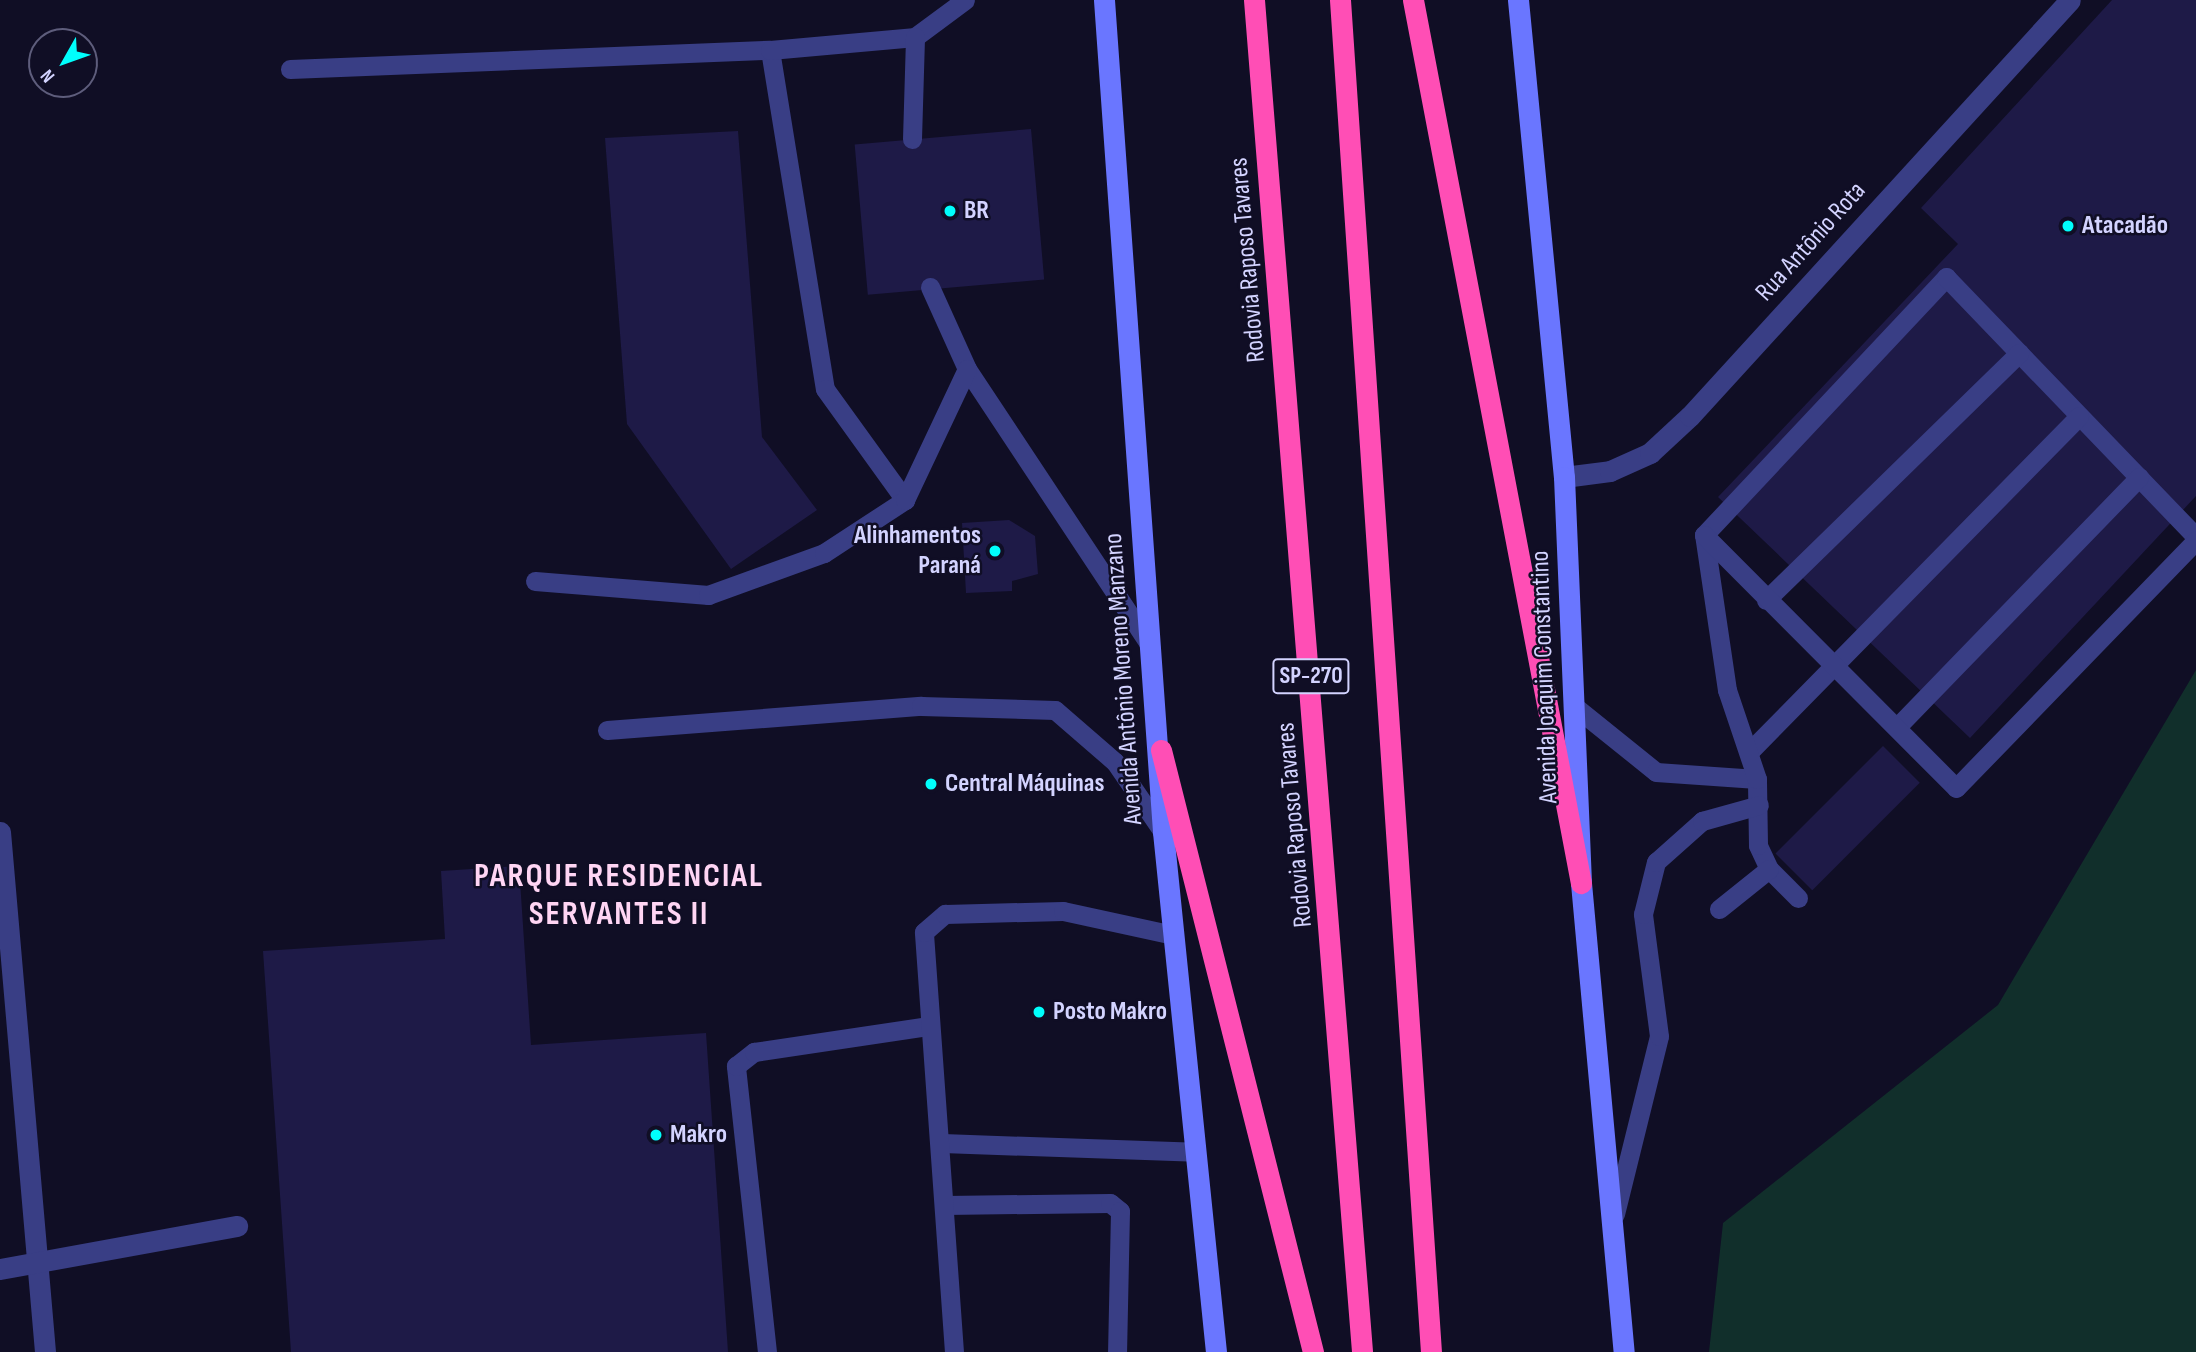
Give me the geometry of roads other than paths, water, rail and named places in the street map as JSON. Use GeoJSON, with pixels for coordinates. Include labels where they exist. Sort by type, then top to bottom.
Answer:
{"type":"FeatureCollection","features":[{"type":"Feature","properties":{"kind":"highway","name":"Rodovia Raposo Tavares"},"geometry":{"type":"LineString","coordinates":[[1254,0],[1362,1352]]}},
{"type":"Feature","properties":{"kind":"highway","name":"SP-270"},"geometry":{"type":"LineString","coordinates":[[1340,0],[1431,1352]]}},
{"type":"Feature","properties":{"kind":"highway"},"geometry":{"type":"LineString","coordinates":[[1413,0],[1581,883]]}},
{"type":"Feature","properties":{"kind":"highway"},"geometry":{"type":"LineString","coordinates":[[1161,750],[1313,1352]]}},
{"type":"Feature","properties":{"kind":"street","name":"Avenida Antônio Moreno Manzano"},"geometry":{"type":"LineString","coordinates":[[1104,0],[1150,646],[1161,750],[1163,832],[1216,1352]]}},
{"type":"Feature","properties":{"kind":"street","name":"Avenida Joaquim Constantino"},"geometry":{"type":"LineString","coordinates":[[1518,0],[1564,477],[1581,883],[1615,1214],[1624,1352]]}},
{"type":"Feature","properties":{"kind":"street","name":"Rua Antônio Rota"},"geometry":{"type":"LineString","coordinates":[[1564,477],[1610,471],[1650,453],[1690,416],[2070,0]]}},
{"type":"Feature","properties":{"kind":"street"},"geometry":{"type":"LineString","coordinates":[[0,832],[4,928],[45,1352]]}},
{"type":"Feature","properties":{"kind":"street"},"geometry":{"type":"LineString","coordinates":[[0,1269],[37,1266],[237,1226]]}},
{"type":"Feature","properties":{"kind":"lane"},"geometry":{"type":"LineString","coordinates":[[290,69],[770,50],[915,37],[965,0]]}},
{"type":"Feature","properties":{"kind":"lane"},"geometry":{"type":"LineString","coordinates":[[912,139],[915,37]]}},
{"type":"Feature","properties":{"kind":"lane"},"geometry":{"type":"LineString","coordinates":[[770,50],[825,389],[905,500]]}},
{"type":"Feature","properties":{"kind":"lane"},"geometry":{"type":"LineString","coordinates":[[1946,277],[2196,538],[1956,788],[1704,535],[1946,277]]}},
{"type":"Feature","properties":{"kind":"lane"},"geometry":{"type":"LineString","coordinates":[[930,287],[967,369],[1150,646]]}},
{"type":"Feature","properties":{"kind":"lane"},"geometry":{"type":"LineString","coordinates":[[1766,600],[2019,353]]}},
{"type":"Feature","properties":{"kind":"lane"},"geometry":{"type":"LineString","coordinates":[[535,581],[708,595],[824,553],[905,500],[967,369]]}},
{"type":"Feature","properties":{"kind":"lane"},"geometry":{"type":"LineString","coordinates":[[1749,752],[2079,416]]}},
{"type":"Feature","properties":{"kind":"lane"},"geometry":{"type":"LineString","coordinates":[[1897,727],[2139,477]]}},
{"type":"Feature","properties":{"kind":"lane"},"geometry":{"type":"LineString","coordinates":[[1704,535],[1727,690],[1757,779],[1758,845],[1769,869],[1798,898]]}},
{"type":"Feature","properties":{"kind":"lane"},"geometry":{"type":"LineString","coordinates":[[607,730],[920,706],[1055,710],[1115,762],[1163,832]]}},
{"type":"Feature","properties":{"kind":"lane"},"geometry":{"type":"LineString","coordinates":[[1574,706],[1656,772],[1757,779]]}},
{"type":"Feature","properties":{"kind":"lane"},"geometry":{"type":"LineString","coordinates":[[1615,1214],[1659,1036],[1643,914],[1656,862],[1702,821],[1759,805]]}},
{"type":"Feature","properties":{"kind":"lane"},"geometry":{"type":"LineString","coordinates":[[1719,909],[1769,869]]}},
{"type":"Feature","properties":{"kind":"lane"},"geometry":{"type":"LineString","coordinates":[[954,1352],[942,1143],[929,1026],[924,932],[945,914],[1063,911],[1173,936]]}},
{"type":"Feature","properties":{"kind":"lane"},"geometry":{"type":"LineString","coordinates":[[767,1352],[751,1159],[736,1066],[754,1052],[929,1026]]}},
{"type":"Feature","properties":{"kind":"lane"},"geometry":{"type":"LineString","coordinates":[[942,1143],[1195,1152]]}},
{"type":"Feature","properties":{"kind":"lane"},"geometry":{"type":"LineString","coordinates":[[945,1205],[1110,1203],[1120,1211],[1117,1352]]}},
{"type":"Feature","properties":{"kind":"place","name":"BR"},"geometry":{"type":"Point","coordinates":[950,211]}},
{"type":"Feature","properties":{"kind":"place","name":"Atacadão"},"geometry":{"type":"Point","coordinates":[2068,226]}},
{"type":"Feature","properties":{"kind":"place","name":"Alinhamentos Paraná"},"geometry":{"type":"Point","coordinates":[995,551]}},
{"type":"Feature","properties":{"kind":"place","name":"Central Máquinas"},"geometry":{"type":"Point","coordinates":[931,784]}},
{"type":"Feature","properties":{"kind":"place","name":"Posto Makro"},"geometry":{"type":"Point","coordinates":[1039,1012]}},
{"type":"Feature","properties":{"kind":"place","name":"Makro"},"geometry":{"type":"Point","coordinates":[656,1135]}},
{"type":"Feature","properties":{"kind":"district","name":"PARQUE RESIDENCIAL SERVANTES II"},"geometry":{"type":"Point","coordinates":[619,896]}}]}
